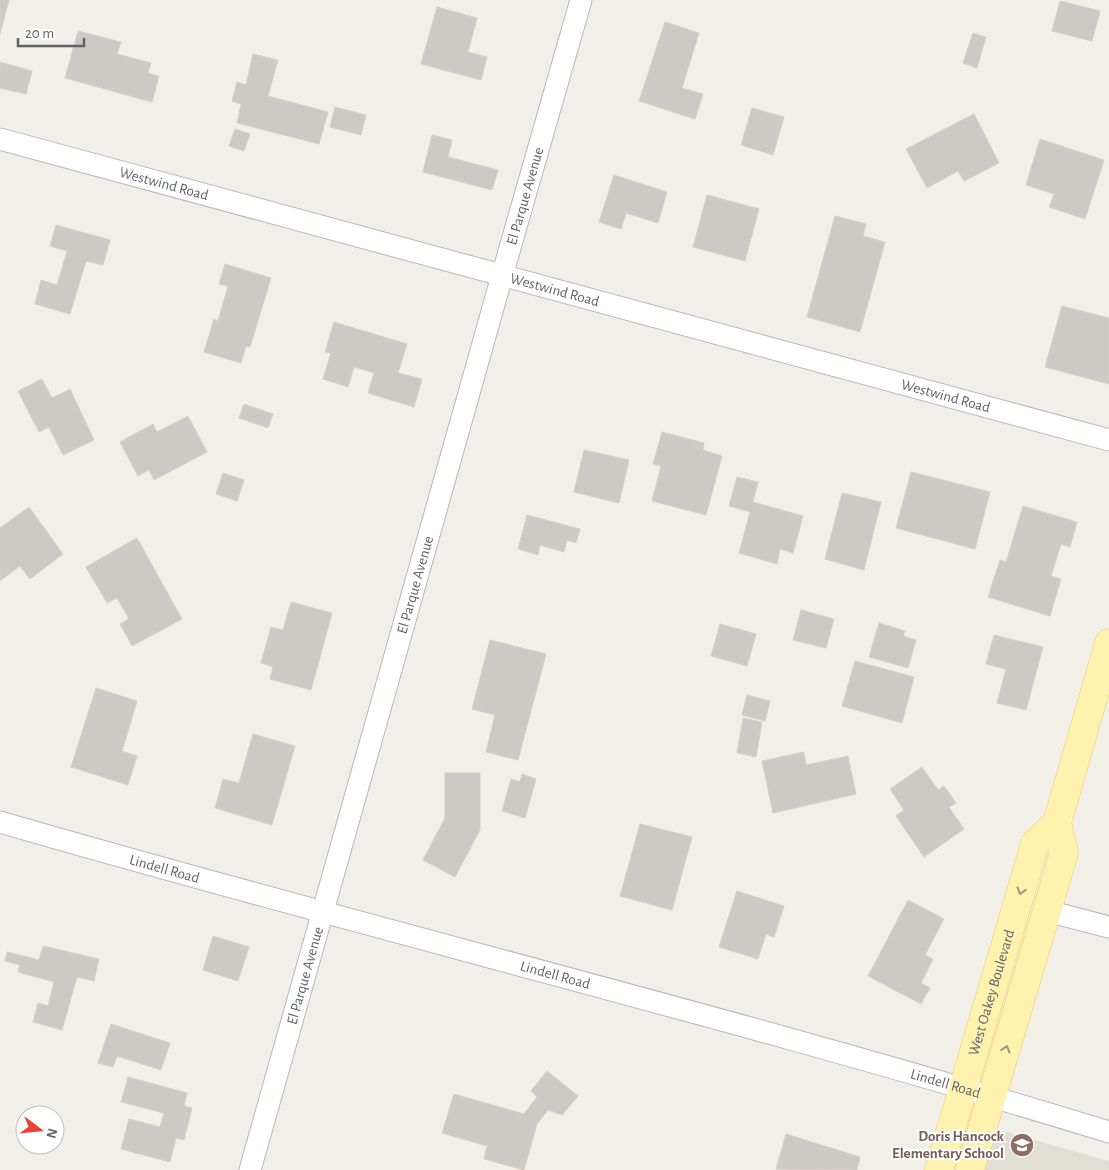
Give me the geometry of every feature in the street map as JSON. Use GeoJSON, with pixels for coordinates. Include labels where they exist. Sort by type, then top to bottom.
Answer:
{"type":"FeatureCollection","features":[{"type":"Feature","properties":{"kind":"main road","name":"West Oakey Boulevard"},"geometry":{"type":"LineString","coordinates":[[970,1170],[1064,853],[1057,823],[1109,642]]}},
{"type":"Feature","properties":{"kind":"main road","name":"West Oakey Boulevard"},"geometry":{"type":"LineString","coordinates":[[939,1170],[1035,844],[1057,823]]}},
{"type":"Feature","properties":{"kind":"street","name":"El Parque Avenue"},"geometry":{"type":"LineString","coordinates":[[250,1170],[502,276],[582,0]]}},
{"type":"Feature","properties":{"kind":"street","name":"Westwind Road"},"geometry":{"type":"LineString","coordinates":[[0,139],[1109,440]]}},
{"type":"Feature","properties":{"kind":"street","name":"Lindell Road"},"geometry":{"type":"LineString","coordinates":[[0,822],[794,1039],[964,1087],[1109,1132]]}},
{"type":"Feature","properties":{"kind":"street"},"geometry":{"type":"LineString","coordinates":[[1047,911],[1109,927]]}},
{"type":"Feature","properties":{"kind":"shaded area","name":"Doris Hancock Elementary School"},"geometry":{"type":"Polygon","coordinates":[[[996,1129],[1109,1161],[1109,1170],[984,1170],[996,1129]]]}},
{"type":"Feature","properties":{"kind":"building"},"geometry":{"type":"Polygon","coordinates":[[[0,0],[9,0],[0,34],[0,0]]]}},
{"type":"Feature","properties":{"kind":"building"},"geometry":{"type":"Polygon","coordinates":[[[1060,1],[1100,11],[1092,41],[1052,31],[1060,1]]]}},
{"type":"Feature","properties":{"kind":"building"},"geometry":{"type":"Polygon","coordinates":[[[437,7],[477,18],[468,52],[487,57],[481,80],[421,64],[437,7]]]}},
{"type":"Feature","properties":{"kind":"building"},"geometry":{"type":"Polygon","coordinates":[[[665,22],[699,33],[682,88],[703,94],[695,119],[639,101],[665,22]]]}},
{"type":"Feature","properties":{"kind":"building"},"geometry":{"type":"Polygon","coordinates":[[[78,31],[121,42],[117,54],[151,63],[148,73],[159,76],[152,102],[65,78],[78,31]]]}},
{"type":"Feature","properties":{"kind":"building"},"geometry":{"type":"Polygon","coordinates":[[[973,33],[986,37],[977,68],[963,63],[973,33]]]}},
{"type":"Feature","properties":{"kind":"building"},"geometry":{"type":"Polygon","coordinates":[[[253,54],[278,60],[268,96],[328,112],[319,144],[237,123],[241,104],[232,101],[237,82],[246,85],[253,54]]]}},
{"type":"Feature","properties":{"kind":"building"},"geometry":{"type":"Polygon","coordinates":[[[0,62],[32,71],[26,94],[0,88],[0,62]]]}},
{"type":"Feature","properties":{"kind":"building"},"geometry":{"type":"Polygon","coordinates":[[[335,107],[366,115],[361,135],[330,127],[335,107]]]}},
{"type":"Feature","properties":{"kind":"building"},"geometry":{"type":"Polygon","coordinates":[[[752,108],[784,117],[773,155],[741,145],[752,108]]]}},
{"type":"Feature","properties":{"kind":"building"},"geometry":{"type":"Polygon","coordinates":[[[974,114],[999,163],[964,181],[958,171],[927,188],[906,149],[974,114]]]}},
{"type":"Feature","properties":{"kind":"building"},"geometry":{"type":"Polygon","coordinates":[[[235,129],[250,134],[244,151],[229,146],[235,129]]]}},
{"type":"Feature","properties":{"kind":"building"},"geometry":{"type":"Polygon","coordinates":[[[432,135],[452,140],[448,157],[498,170],[492,190],[423,172],[432,135]]]}},
{"type":"Feature","properties":{"kind":"building"},"geometry":{"type":"Polygon","coordinates":[[[1040,139],[1104,160],[1085,219],[1049,207],[1054,194],[1026,185],[1040,139]]]}},
{"type":"Feature","properties":{"kind":"building"},"geometry":{"type":"Polygon","coordinates":[[[614,175],[667,192],[658,223],[626,213],[621,229],[599,222],[614,175]]]}},
{"type":"Feature","properties":{"kind":"building"},"geometry":{"type":"Polygon","coordinates":[[[707,195],[759,209],[745,261],[693,247],[707,195]]]}},
{"type":"Feature","properties":{"kind":"building"},"geometry":{"type":"Polygon","coordinates":[[[835,216],[866,224],[863,236],[885,242],[860,332],[807,317],[835,216]]]}},
{"type":"Feature","properties":{"kind":"building"},"geometry":{"type":"Polygon","coordinates":[[[56,225],[110,240],[103,265],[86,261],[70,314],[35,304],[41,280],[57,285],[67,251],[50,246],[56,225]]]}},
{"type":"Feature","properties":{"kind":"building"},"geometry":{"type":"Polygon","coordinates":[[[225,264],[271,278],[250,347],[246,346],[241,363],[204,352],[214,319],[218,321],[228,286],[219,284],[225,264]]]}},
{"type":"Feature","properties":{"kind":"building"},"geometry":{"type":"Polygon","coordinates":[[[1062,306],[1109,318],[1109,384],[1045,367],[1062,306]]]}},
{"type":"Feature","properties":{"kind":"building"},"geometry":{"type":"Polygon","coordinates":[[[334,322],[407,344],[398,373],[422,379],[414,407],[368,393],[374,373],[354,367],[348,387],[323,379],[331,353],[325,352],[334,322]]]}},
{"type":"Feature","properties":{"kind":"building"},"geometry":{"type":"Polygon","coordinates":[[[42,379],[52,398],[70,389],[94,440],[63,455],[49,427],[39,432],[18,391],[42,379]]]}},
{"type":"Feature","properties":{"kind":"building"},"geometry":{"type":"Polygon","coordinates":[[[244,404],[273,414],[268,428],[239,418],[244,404]]]}},
{"type":"Feature","properties":{"kind":"building"},"geometry":{"type":"Polygon","coordinates":[[[188,416],[207,452],[154,480],[149,470],[138,476],[120,442],[153,424],[157,432],[188,416]]]}},
{"type":"Feature","properties":{"kind":"building"},"geometry":{"type":"Polygon","coordinates":[[[662,432],[704,443],[703,450],[722,456],[706,515],[652,501],[661,466],[653,464],[662,432]]]}},
{"type":"Feature","properties":{"kind":"building"},"geometry":{"type":"Polygon","coordinates":[[[584,450],[629,460],[619,503],[574,492],[584,450]]]}},
{"type":"Feature","properties":{"kind":"building"},"geometry":{"type":"Polygon","coordinates":[[[911,472],[990,492],[975,549],[896,528],[911,472]]]}},
{"type":"Feature","properties":{"kind":"building"},"geometry":{"type":"Polygon","coordinates":[[[223,473],[244,480],[237,501],[216,494],[223,473]]]}},
{"type":"Feature","properties":{"kind":"building"},"geometry":{"type":"Polygon","coordinates":[[[737,477],[758,482],[753,502],[803,516],[793,553],[780,549],[777,564],[739,553],[750,512],[729,506],[737,477]]]}},
{"type":"Feature","properties":{"kind":"building"},"geometry":{"type":"Polygon","coordinates":[[[842,493],[881,502],[864,570],[825,559],[842,493]]]}},
{"type":"Feature","properties":{"kind":"building"},"geometry":{"type":"Polygon","coordinates":[[[1023,506],[1077,522],[1070,547],[1061,544],[1051,576],[1061,579],[1050,616],[988,597],[1000,560],[1006,562],[1023,506]]]}},
{"type":"Feature","properties":{"kind":"building"},"geometry":{"type":"Polygon","coordinates":[[[29,507],[63,554],[30,579],[20,566],[0,581],[0,528],[29,507]]]}},
{"type":"Feature","properties":{"kind":"building"},"geometry":{"type":"Polygon","coordinates":[[[527,515],[580,529],[576,543],[567,540],[564,552],[540,545],[538,555],[518,549],[527,515]]]}},
{"type":"Feature","properties":{"kind":"building"},"geometry":{"type":"Polygon","coordinates":[[[137,538],[182,619],[132,646],[120,624],[129,619],[117,598],[107,603],[86,567],[137,538]]]}},
{"type":"Feature","properties":{"kind":"building"},"geometry":{"type":"Polygon","coordinates":[[[291,602],[332,613],[311,690],[270,679],[273,667],[261,663],[271,627],[283,630],[291,602]]]}},
{"type":"Feature","properties":{"kind":"building"},"geometry":{"type":"Polygon","coordinates":[[[801,610],[834,619],[826,648],[793,640],[801,610]]]}},
{"type":"Feature","properties":{"kind":"building"},"geometry":{"type":"Polygon","coordinates":[[[879,623],[905,631],[903,636],[916,640],[908,668],[869,657],[879,623]]]}},
{"type":"Feature","properties":{"kind":"building"},"geometry":{"type":"Polygon","coordinates":[[[720,624],[756,634],[747,666],[711,656],[720,624]]]}},
{"type":"Feature","properties":{"kind":"building"},"geometry":{"type":"Polygon","coordinates":[[[994,635],[1043,647],[1026,710],[997,703],[1006,669],[986,664],[994,635]]]}},
{"type":"Feature","properties":{"kind":"building"},"geometry":{"type":"Polygon","coordinates":[[[490,640],[546,654],[518,760],[486,752],[495,715],[472,709],[490,640]]]}},
{"type":"Feature","properties":{"kind":"building"},"geometry":{"type":"Polygon","coordinates":[[[855,661],[914,677],[902,723],[842,706],[855,661]]]}},
{"type":"Feature","properties":{"kind":"building"},"geometry":{"type":"Polygon","coordinates":[[[96,688],[137,701],[122,751],[137,756],[128,785],[71,767],[96,688]]]}},
{"type":"Feature","properties":{"kind":"building"},"geometry":{"type":"Polygon","coordinates":[[[747,695],[770,701],[765,721],[742,715],[747,695]]]}},
{"type":"Feature","properties":{"kind":"building"},"geometry":{"type":"Polygon","coordinates":[[[743,718],[762,722],[756,757],[737,753],[743,718]]]}},
{"type":"Feature","properties":{"kind":"building"},"geometry":{"type":"Polygon","coordinates":[[[253,734],[295,746],[272,825],[215,808],[223,779],[239,783],[253,734]]]}},
{"type":"Feature","properties":{"kind":"building"},"geometry":{"type":"Polygon","coordinates":[[[804,752],[806,765],[848,756],[856,794],[773,813],[762,761],[804,752]]]}},
{"type":"Feature","properties":{"kind":"building"},"geometry":{"type":"Polygon","coordinates":[[[922,767],[938,790],[944,786],[956,803],[949,807],[964,829],[924,857],[896,816],[904,810],[890,789],[922,767]]]}},
{"type":"Feature","properties":{"kind":"building"},"geometry":{"type":"Polygon","coordinates":[[[445,773],[480,773],[480,830],[455,877],[423,860],[445,818],[445,773]]]}},
{"type":"Feature","properties":{"kind":"building"},"geometry":{"type":"Polygon","coordinates":[[[522,774],[536,779],[525,818],[502,811],[511,779],[520,782],[522,774]]]}},
{"type":"Feature","properties":{"kind":"building"},"geometry":{"type":"Polygon","coordinates":[[[640,824],[692,837],[672,910],[620,896],[640,824]]]}},
{"type":"Feature","properties":{"kind":"building"},"geometry":{"type":"Polygon","coordinates":[[[737,891],[784,906],[774,937],[766,934],[758,959],[719,947],[737,891]]]}},
{"type":"Feature","properties":{"kind":"building"},"geometry":{"type":"Polygon","coordinates":[[[908,900],[944,919],[925,955],[933,959],[921,983],[930,988],[921,1004],[868,976],[908,900]]]}},
{"type":"Feature","properties":{"kind":"building"},"geometry":{"type":"Polygon","coordinates":[[[213,936],[249,947],[238,981],[203,970],[213,936]]]}},
{"type":"Feature","properties":{"kind":"building"},"geometry":{"type":"Polygon","coordinates":[[[43,946],[99,959],[94,981],[77,977],[62,1030],[33,1022],[38,1003],[48,1006],[54,982],[18,972],[20,965],[5,961],[7,952],[39,960],[43,946]]]}},
{"type":"Feature","properties":{"kind":"building"},"geometry":{"type":"Polygon","coordinates":[[[111,1024],[170,1043],[161,1070],[117,1056],[113,1067],[98,1063],[111,1024]]]}},
{"type":"Feature","properties":{"kind":"building"},"geometry":{"type":"Polygon","coordinates":[[[547,1071],[578,1096],[562,1115],[548,1110],[537,1124],[524,1170],[484,1159],[487,1146],[442,1133],[454,1094],[524,1114],[537,1097],[531,1091],[547,1071]]]}},
{"type":"Feature","properties":{"kind":"building"},"geometry":{"type":"Polygon","coordinates":[[[128,1077],[187,1093],[184,1106],[192,1108],[184,1140],[176,1138],[170,1162],[121,1149],[129,1119],[160,1127],[164,1113],[121,1102],[128,1077]]]}},
{"type":"Feature","properties":{"kind":"building"},"geometry":{"type":"Polygon","coordinates":[[[786,1134],[860,1157],[857,1170],[776,1169],[786,1134]]]}},
{"type":"Feature","properties":{"kind":"place","name":"Doris Hancock Elementary School"},"geometry":{"type":"Point","coordinates":[1022,1145]}}]}
